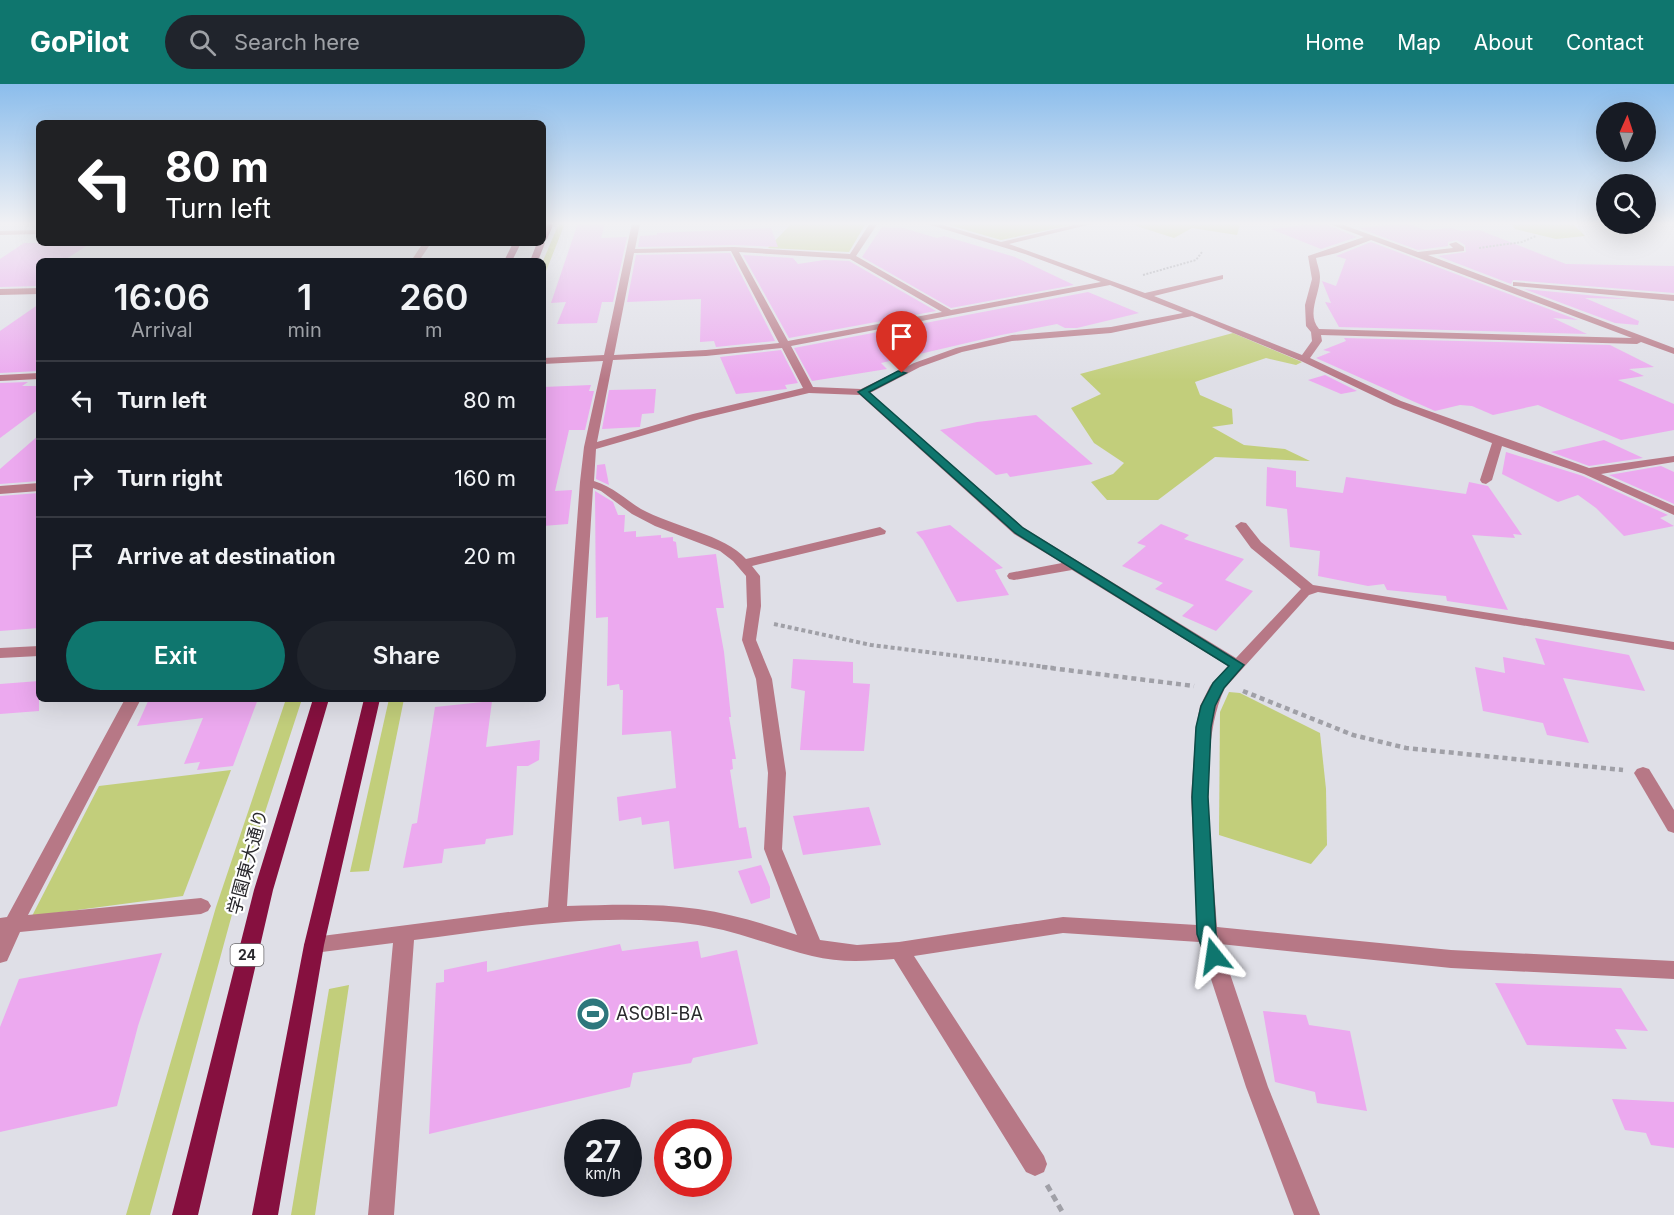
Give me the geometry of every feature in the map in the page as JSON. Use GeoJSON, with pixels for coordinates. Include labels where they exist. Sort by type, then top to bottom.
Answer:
{"type":"FeatureCollection","features":[{"type":"Feature","properties":{"kind":"main road","name":"学園東大通り"},"geometry":{"type":"LineString","coordinates":[[185,1215],[249,946],[295,776],[320,702]]}},
{"type":"Feature","properties":{"kind":"main road"},"geometry":{"type":"LineString","coordinates":[[265,1215],[314,945],[371,702]]}},
{"type":"Feature","properties":{"kind":"street"},"geometry":{"type":"LineString","coordinates":[[557,914],[586,482],[606,359],[624,276]]}},
{"type":"Feature","properties":{"kind":"street"},"geometry":{"type":"LineString","coordinates":[[748,276],[808,390]]}},
{"type":"Feature","properties":{"kind":"street"},"geometry":{"type":"LineString","coordinates":[[885,276],[951,314]]}},
{"type":"Feature","properties":{"kind":"street"},"geometry":{"type":"LineString","coordinates":[[1090,276],[1192,313],[1304,359],[1397,403],[1588,472],[1674,511]]}},
{"type":"Feature","properties":{"kind":"street"},"geometry":{"type":"LineString","coordinates":[[1304,359],[1317,341],[1316,332],[1311,326],[1310,305],[1315,276]]}},
{"type":"Feature","properties":{"kind":"street"},"geometry":{"type":"LineString","coordinates":[[1477,276],[1674,351]]}},
{"type":"Feature","properties":{"kind":"street"},"geometry":{"type":"LineString","coordinates":[[1143,296],[1220,277]]}},
{"type":"Feature","properties":{"kind":"street"},"geometry":{"type":"LineString","coordinates":[[546,360],[606,359],[783,345],[1110,283]]}},
{"type":"Feature","properties":{"kind":"street"},"geometry":{"type":"LineString","coordinates":[[1498,283],[1674,298]]}},
{"type":"Feature","properties":{"kind":"street"},"geometry":{"type":"LineString","coordinates":[[0,292],[36,291]]}},
{"type":"Feature","properties":{"kind":"street"},"geometry":{"type":"LineString","coordinates":[[1580,315],[1607,312]]}},
{"type":"Feature","properties":{"kind":"street"},"geometry":{"type":"LineString","coordinates":[[590,447],[686,418],[808,390],[863,392],[917,365],[959,350],[1012,338],[1111,330],[1192,313]]}},
{"type":"Feature","properties":{"kind":"street"},"geometry":{"type":"LineString","coordinates":[[1316,332],[1649,342]]}},
{"type":"Feature","properties":{"kind":"street"},"geometry":{"type":"LineString","coordinates":[[0,378],[36,376]]}},
{"type":"Feature","properties":{"kind":"street"},"geometry":{"type":"LineString","coordinates":[[863,392],[1019,531],[1237,665]]}},
{"type":"Feature","properties":{"kind":"street"},"geometry":{"type":"LineString","coordinates":[[1486,480],[1497,440]]}},
{"type":"Feature","properties":{"kind":"street"},"geometry":{"type":"LineString","coordinates":[[1588,472],[1674,459]]}},
{"type":"Feature","properties":{"kind":"street"},"geometry":{"type":"LineString","coordinates":[[586,482],[605,488],[636,511],[659,523],[724,548],[753,576],[749,640],[764,679],[777,773],[773,849],[813,948]]}},
{"type":"Feature","properties":{"kind":"street"},"geometry":{"type":"LineString","coordinates":[[0,490],[36,487]]}},
{"type":"Feature","properties":{"kind":"street"},"geometry":{"type":"LineString","coordinates":[[1241,526],[1256,545],[1311,590]]}},
{"type":"Feature","properties":{"kind":"street"},"geometry":{"type":"LineString","coordinates":[[743,564],[880,531]]}},
{"type":"Feature","properties":{"kind":"street"},"geometry":{"type":"LineString","coordinates":[[1014,576],[1076,565]]}},
{"type":"Feature","properties":{"kind":"street"},"geometry":{"type":"LineString","coordinates":[[1306,1215],[1257,1088],[1207,934],[1200,797],[1204,727],[1208,706],[1218,686],[1304,592],[1317,588],[1674,646]]}},
{"type":"Feature","properties":{"kind":"street"},"geometry":{"type":"LineString","coordinates":[[0,653],[36,651]]}},
{"type":"Feature","properties":{"kind":"street"},"geometry":{"type":"LineString","coordinates":[[0,955],[7,926],[131,702]]}},
{"type":"Feature","properties":{"kind":"street"},"geometry":{"type":"LineString","coordinates":[[1643,772],[1674,826]]}},
{"type":"Feature","properties":{"kind":"street"},"geometry":{"type":"LineString","coordinates":[[7,926],[201,906]]}},
{"type":"Feature","properties":{"kind":"street"},"geometry":{"type":"LineString","coordinates":[[314,945],[557,914],[642,913],[699,917],[752,928],[813,948],[857,953],[899,950],[1063,925],[1207,934],[1451,959],[1674,970]]}},
{"type":"Feature","properties":{"kind":"street"},"geometry":{"type":"LineString","coordinates":[[381,1215],[404,933]]}},
{"type":"Feature","properties":{"kind":"street"},"geometry":{"type":"LineString","coordinates":[[899,950],[1035,1164]]}},
{"type":"Feature","properties":{"kind":"path"},"geometry":{"type":"LineString","coordinates":[[1110,283],[1137,276]]}},
{"type":"Feature","properties":{"kind":"path"},"geometry":{"type":"LineString","coordinates":[[752,619],[871,645],[1024,662],[1188,686],[1218,686],[1241,690],[1353,735],[1406,748],[1643,772]]}},
{"type":"Feature","properties":{"kind":"path"},"geometry":{"type":"LineString","coordinates":[[1035,1164],[1064,1215]]}},
{"type":"Feature","properties":{"kind":"green space"},"geometry":{"type":"Polygon","coordinates":[[[1233,333],[1302,362],[1296,365],[1266,358],[1195,382],[1200,395],[1232,409],[1233,424],[1212,427],[1244,445],[1285,449],[1310,461],[1215,457],[1158,500],[1107,500],[1091,482],[1113,474],[1124,463],[1094,443],[1071,408],[1101,394],[1080,374],[1233,333]]]}},
{"type":"Feature","properties":{"kind":"green space"},"geometry":{"type":"Polygon","coordinates":[[[1229,692],[1240,693],[1320,733],[1326,789],[1327,845],[1311,864],[1219,835],[1220,712],[1229,692]]]}},
{"type":"Feature","properties":{"kind":"green space"},"geometry":{"type":"Polygon","coordinates":[[[285,702],[301,702],[234,907],[150,1215],[126,1215],[216,907],[285,702]]]}},
{"type":"Feature","properties":{"kind":"green space"},"geometry":{"type":"Polygon","coordinates":[[[388,702],[403,702],[369,871],[350,872],[388,702]]]}},
{"type":"Feature","properties":{"kind":"green space"},"geometry":{"type":"Polygon","coordinates":[[[231,770],[183,896],[32,916],[99,786],[231,770]]]}},
{"type":"Feature","properties":{"kind":"green space"},"geometry":{"type":"Polygon","coordinates":[[[349,985],[315,1215],[291,1215],[329,989],[349,985]]]}},
{"type":"Feature","properties":{"kind":"building"},"geometry":{"type":"Polygon","coordinates":[[[0,276],[36,276],[36,286],[0,287],[0,276]]]}},
{"type":"Feature","properties":{"kind":"building"},"geometry":{"type":"Polygon","coordinates":[[[560,276],[619,276],[613,302],[602,302],[597,323],[557,324],[566,302],[551,303],[560,276]]]}},
{"type":"Feature","properties":{"kind":"building"},"geometry":{"type":"Polygon","coordinates":[[[632,276],[742,276],[775,341],[716,347],[714,341],[700,342],[701,299],[627,302],[632,276]]]}},
{"type":"Feature","properties":{"kind":"building"},"geometry":{"type":"Polygon","coordinates":[[[755,276],[875,276],[936,311],[789,338],[755,276]]]}},
{"type":"Feature","properties":{"kind":"building"},"geometry":{"type":"Polygon","coordinates":[[[895,276],[1055,276],[1074,285],[951,308],[895,276]]]}},
{"type":"Feature","properties":{"kind":"building"},"geometry":{"type":"Polygon","coordinates":[[[1340,276],[1461,276],[1578,320],[1553,318],[1587,334],[1339,327],[1325,302],[1331,303],[1322,281],[1336,286],[1340,276]]]}},
{"type":"Feature","properties":{"kind":"building"},"geometry":{"type":"Polygon","coordinates":[[[1490,276],[1674,276],[1674,293],[1513,280],[1511,284],[1490,276]]]}},
{"type":"Feature","properties":{"kind":"building"},"geometry":{"type":"Polygon","coordinates":[[[1524,289],[1629,299],[1585,298],[1639,321],[1638,325],[1615,323],[1524,289]]]}},
{"type":"Feature","properties":{"kind":"building"},"geometry":{"type":"Polygon","coordinates":[[[1088,292],[1139,313],[1077,328],[1065,328],[1057,324],[1001,335],[881,363],[887,369],[812,381],[794,348],[1088,292]]]}},
{"type":"Feature","properties":{"kind":"building"},"geometry":{"type":"Polygon","coordinates":[[[36,306],[36,371],[0,373],[0,331],[36,306]]]}},
{"type":"Feature","properties":{"kind":"building"},"geometry":{"type":"Polygon","coordinates":[[[1344,338],[1610,345],[1654,367],[1629,369],[1644,376],[1618,380],[1674,404],[1674,430],[1621,440],[1538,405],[1493,415],[1472,406],[1460,405],[1435,411],[1316,358],[1331,352],[1323,350],[1346,341],[1344,338]]]}},
{"type":"Feature","properties":{"kind":"building"},"geometry":{"type":"Polygon","coordinates":[[[781,350],[798,383],[785,385],[787,389],[736,394],[720,357],[781,350]]]}},
{"type":"Feature","properties":{"kind":"building"},"geometry":{"type":"Polygon","coordinates":[[[1325,375],[1357,391],[1341,394],[1308,380],[1325,375]]]}},
{"type":"Feature","properties":{"kind":"building"},"geometry":{"type":"Polygon","coordinates":[[[28,382],[22,386],[36,386],[36,411],[0,438],[0,383],[28,382]]]}},
{"type":"Feature","properties":{"kind":"building"},"geometry":{"type":"Polygon","coordinates":[[[591,385],[589,391],[594,391],[585,430],[569,430],[555,491],[572,490],[568,524],[546,526],[546,387],[591,385]]]}},
{"type":"Feature","properties":{"kind":"building"},"geometry":{"type":"Polygon","coordinates":[[[656,389],[654,413],[642,414],[640,427],[602,429],[609,390],[656,389]]]}},
{"type":"Feature","properties":{"kind":"building"},"geometry":{"type":"Polygon","coordinates":[[[1036,415],[1093,464],[1010,477],[1007,473],[996,475],[940,430],[977,422],[1036,415]]]}},
{"type":"Feature","properties":{"kind":"building"},"geometry":{"type":"Polygon","coordinates":[[[36,438],[36,481],[0,484],[0,469],[36,438]]]}},
{"type":"Feature","properties":{"kind":"building"},"geometry":{"type":"Polygon","coordinates":[[[1604,440],[1643,458],[1589,466],[1551,452],[1604,440]]]}},
{"type":"Feature","properties":{"kind":"building"},"geometry":{"type":"Polygon","coordinates":[[[1506,452],[1583,476],[1668,515],[1660,518],[1674,526],[1624,536],[1596,508],[1578,495],[1558,502],[1502,474],[1506,452]]]}},
{"type":"Feature","properties":{"kind":"building"},"geometry":{"type":"Polygon","coordinates":[[[605,464],[609,485],[596,479],[597,465],[605,464]]]}},
{"type":"Feature","properties":{"kind":"building"},"geometry":{"type":"Polygon","coordinates":[[[1661,466],[1674,472],[1674,504],[1609,475],[1661,466]]]}},
{"type":"Feature","properties":{"kind":"building"},"geometry":{"type":"Polygon","coordinates":[[[1267,467],[1296,471],[1296,487],[1343,493],[1346,477],[1466,494],[1469,482],[1488,486],[1522,535],[1513,534],[1515,538],[1472,535],[1508,610],[1447,601],[1446,596],[1387,590],[1384,584],[1368,586],[1318,576],[1320,551],[1290,547],[1287,509],[1266,506],[1267,467]]]}},
{"type":"Feature","properties":{"kind":"building"},"geometry":{"type":"Polygon","coordinates":[[[595,491],[613,502],[618,515],[625,515],[624,532],[636,531],[636,537],[661,535],[661,538],[673,537],[678,558],[716,554],[724,608],[716,608],[724,652],[731,717],[729,717],[736,759],[732,759],[733,769],[730,770],[739,828],[746,827],[752,858],[674,869],[669,821],[642,825],[641,817],[619,821],[617,797],[676,788],[671,731],[622,735],[623,690],[620,690],[619,684],[607,686],[608,617],[596,618],[595,491]]]}},
{"type":"Feature","properties":{"kind":"building"},"geometry":{"type":"Polygon","coordinates":[[[36,493],[36,628],[0,631],[0,496],[36,493]]]}},
{"type":"Feature","properties":{"kind":"building"},"geometry":{"type":"Polygon","coordinates":[[[1161,524],[1189,535],[1184,539],[1244,559],[1225,580],[1253,591],[1216,631],[1182,616],[1194,605],[1155,589],[1163,583],[1122,566],[1146,546],[1137,543],[1161,524]]]}},
{"type":"Feature","properties":{"kind":"building"},"geometry":{"type":"Polygon","coordinates":[[[950,525],[1003,568],[995,570],[1009,595],[957,602],[923,540],[916,532],[950,525]]]}},
{"type":"Feature","properties":{"kind":"building"},"geometry":{"type":"Polygon","coordinates":[[[1535,638],[1629,655],[1645,691],[1563,678],[1589,743],[1547,735],[1543,723],[1483,711],[1475,667],[1505,673],[1503,657],[1545,665],[1535,638]]]}},
{"type":"Feature","properties":{"kind":"building"},"geometry":{"type":"Polygon","coordinates":[[[793,659],[853,662],[853,683],[870,684],[864,751],[800,750],[805,691],[791,688],[793,659]]]}},
{"type":"Feature","properties":{"kind":"building"},"geometry":{"type":"Polygon","coordinates":[[[36,681],[36,702],[39,702],[39,711],[0,714],[0,684],[36,681]]]}},
{"type":"Feature","properties":{"kind":"building"},"geometry":{"type":"Polygon","coordinates":[[[148,702],[257,702],[233,766],[197,770],[200,762],[184,764],[203,718],[137,726],[148,702]]]}},
{"type":"Feature","properties":{"kind":"building"},"geometry":{"type":"Polygon","coordinates":[[[492,702],[486,747],[540,740],[539,760],[528,766],[517,766],[513,835],[486,839],[485,844],[444,849],[442,863],[403,868],[412,824],[417,823],[435,707],[492,702]]]}},
{"type":"Feature","properties":{"kind":"building"},"geometry":{"type":"Polygon","coordinates":[[[869,807],[881,845],[803,855],[793,816],[869,807]]]}},
{"type":"Feature","properties":{"kind":"building"},"geometry":{"type":"Polygon","coordinates":[[[761,865],[770,887],[770,898],[751,904],[738,871],[761,865]]]}},
{"type":"Feature","properties":{"kind":"building","name":"ASOBI-BA"},"geometry":{"type":"Polygon","coordinates":[[[698,941],[701,958],[737,950],[758,1044],[693,1058],[691,1063],[633,1073],[630,1087],[429,1134],[436,983],[444,982],[444,970],[487,961],[487,972],[620,944],[622,951],[698,941]]]}},
{"type":"Feature","properties":{"kind":"building"},"geometry":{"type":"Polygon","coordinates":[[[162,953],[138,1026],[117,1106],[0,1132],[0,1027],[19,979],[162,953]]]}},
{"type":"Feature","properties":{"kind":"building"},"geometry":{"type":"Polygon","coordinates":[[[1495,983],[1621,988],[1648,1031],[1615,1029],[1627,1049],[1527,1045],[1495,983]]]}},
{"type":"Feature","properties":{"kind":"building"},"geometry":{"type":"Polygon","coordinates":[[[1263,1011],[1306,1015],[1309,1025],[1350,1031],[1367,1111],[1317,1103],[1315,1092],[1275,1082],[1263,1011]]]}},
{"type":"Feature","properties":{"kind":"building"},"geometry":{"type":"Polygon","coordinates":[[[1612,1099],[1674,1102],[1674,1148],[1651,1145],[1646,1133],[1625,1130],[1612,1099]]]}},
{"type":"Feature","properties":{"kind":"place","name":"ASOBI-BA"},"geometry":{"type":"Point","coordinates":[593,1014]}},
{"type":"Feature","properties":{"kind":"route"},"geometry":{"type":"LineString","coordinates":[[902,373],[863,392],[1019,531],[1134,599],[1237,665],[1218,686],[1208,706],[1204,727],[1200,797],[1207,934],[1214,956]]}}]}
